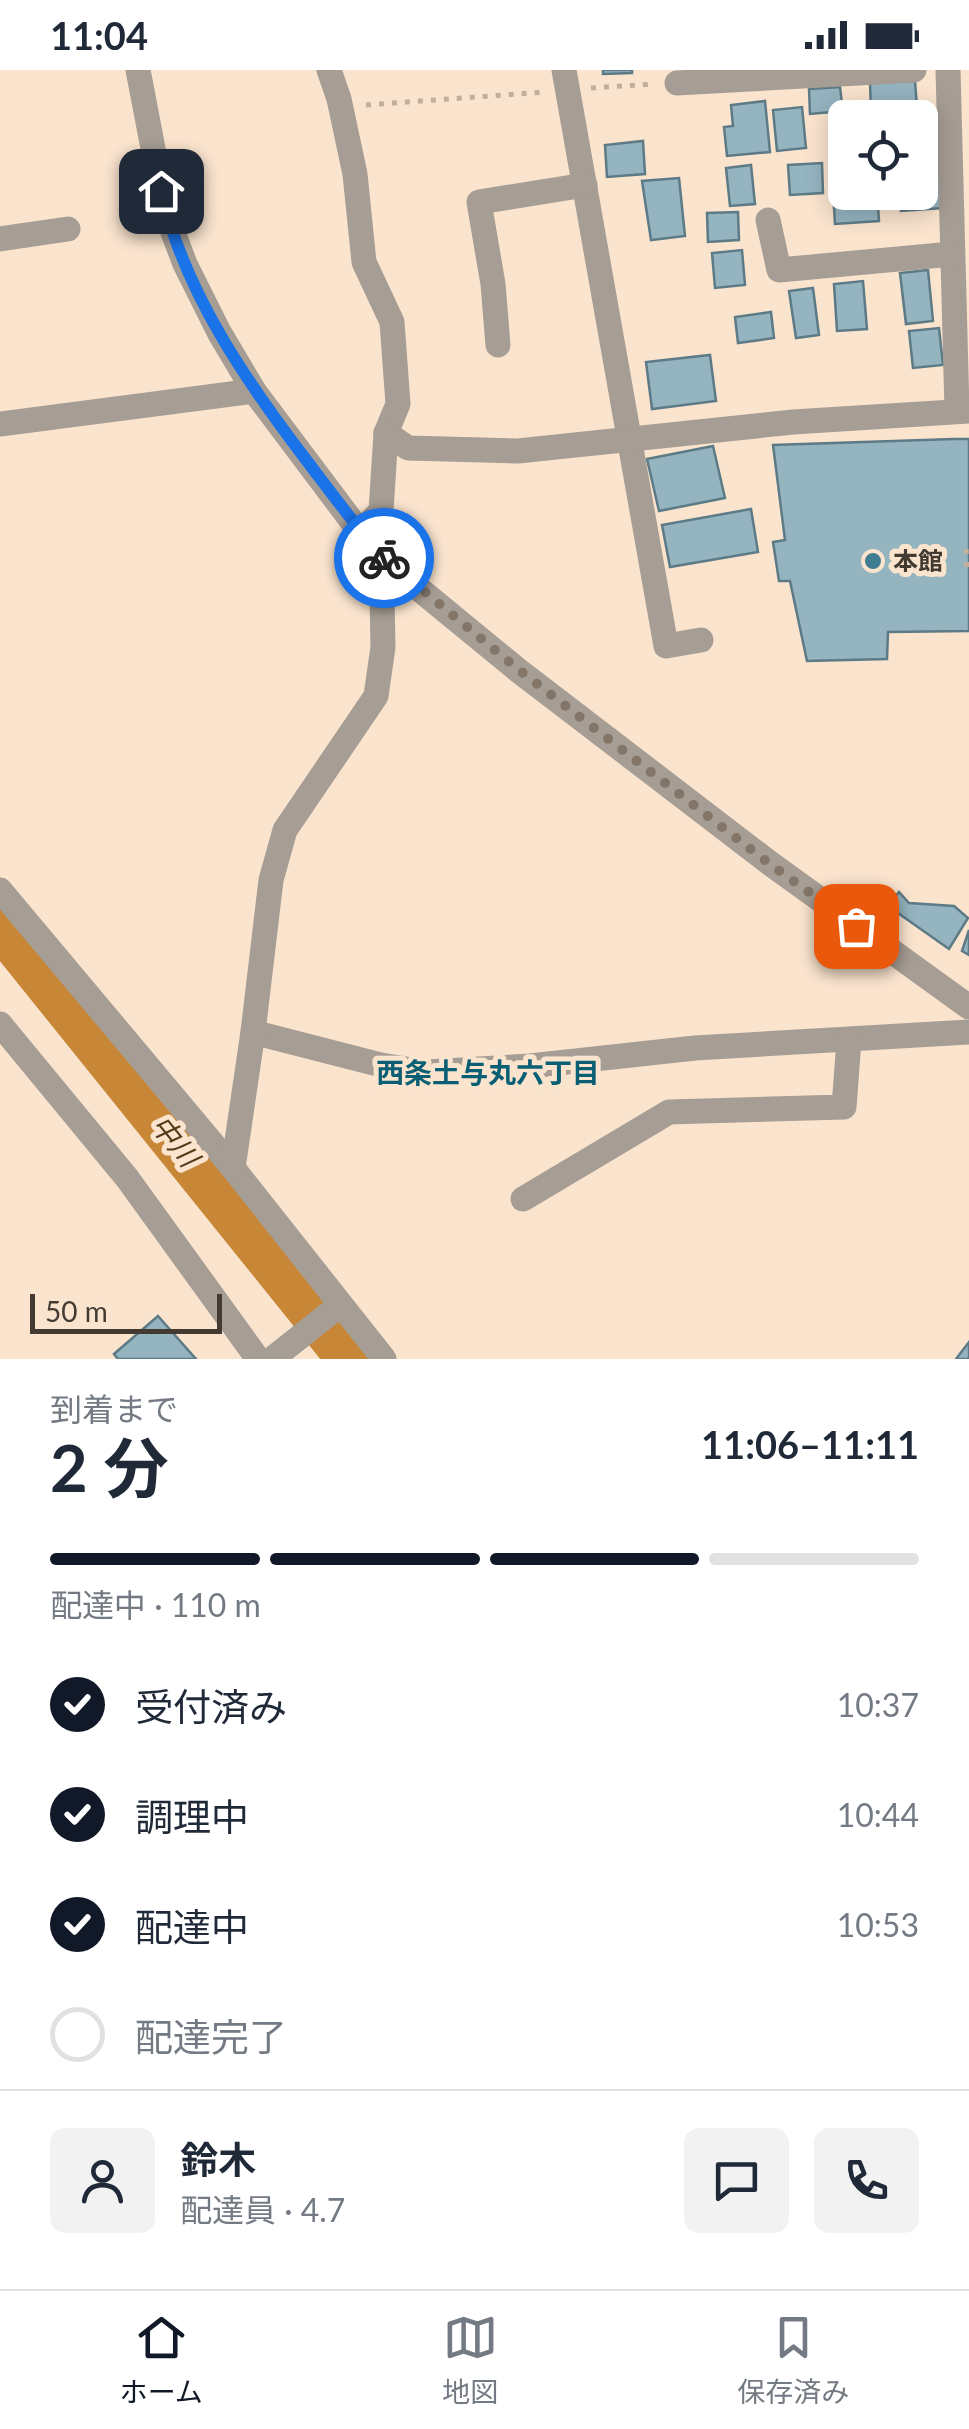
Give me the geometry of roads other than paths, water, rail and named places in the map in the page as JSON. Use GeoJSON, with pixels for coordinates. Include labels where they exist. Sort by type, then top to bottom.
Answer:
{"type":"FeatureCollection","features":[{"type":"Feature","properties":{"kind":"street"},"geometry":{"type":"LineString","coordinates":[[138,70],[166,211],[185,264],[254,390],[360,532],[391,566],[519,670],[770,864],[969,1007]]}},
{"type":"Feature","properties":{"kind":"street"},"geometry":{"type":"LineString","coordinates":[[329,70],[355,174],[364,262],[392,322],[398,404],[386,433],[380,510],[360,532]]}},
{"type":"Feature","properties":{"kind":"street"},"geometry":{"type":"LineString","coordinates":[[677,83],[914,70]]}},
{"type":"Feature","properties":{"kind":"street"},"geometry":{"type":"LineString","coordinates":[[386,433],[408,448],[518,450],[794,422],[963,411],[952,254],[948,70]]}},
{"type":"Feature","properties":{"kind":"street"},"geometry":{"type":"LineString","coordinates":[[565,80],[666,646],[702,640]]}},
{"type":"Feature","properties":{"kind":"street"},"geometry":{"type":"LineString","coordinates":[[498,345],[479,202],[585,185]]}},
{"type":"Feature","properties":{"kind":"street"},"geometry":{"type":"LineString","coordinates":[[768,220],[779,270],[952,254]]}},
{"type":"Feature","properties":{"kind":"street"},"geometry":{"type":"LineString","coordinates":[[0,239],[68,229]]}},
{"type":"Feature","properties":{"kind":"street"},"geometry":{"type":"LineString","coordinates":[[0,424],[254,390]]}},
{"type":"Feature","properties":{"kind":"street"},"geometry":{"type":"LineString","coordinates":[[233,1168],[254,1032],[270,880],[285,830],[376,696],[383,646],[382,596],[391,566]]}},
{"type":"Feature","properties":{"kind":"street"},"geometry":{"type":"LineString","coordinates":[[0,890],[233,1168],[337,1307],[384,1359]]}},
{"type":"Feature","properties":{"kind":"street"},"geometry":{"type":"LineString","coordinates":[[0,1024],[268,1358],[337,1307]]}},
{"type":"Feature","properties":{"kind":"street"},"geometry":{"type":"LineString","coordinates":[[254,1032],[381,1065],[426,1072],[530,1066],[695,1048],[969,1032]]}},
{"type":"Feature","properties":{"kind":"street"},"geometry":{"type":"LineString","coordinates":[[523,1199],[669,1112],[844,1107],[849,1040]]}},
{"type":"Feature","properties":{"kind":"waterway","name":"中川"},"geometry":{"type":"LineString","coordinates":[[0,923],[351,1359]]}},
{"type":"Feature","properties":{"kind":"place","name":"本館"},"geometry":{"type":"Point","coordinates":[873,561]}},
{"type":"Feature","properties":{"kind":"district","name":"西条土与丸六丁目"},"geometry":{"type":"Point","coordinates":[488,1073]}}]}
